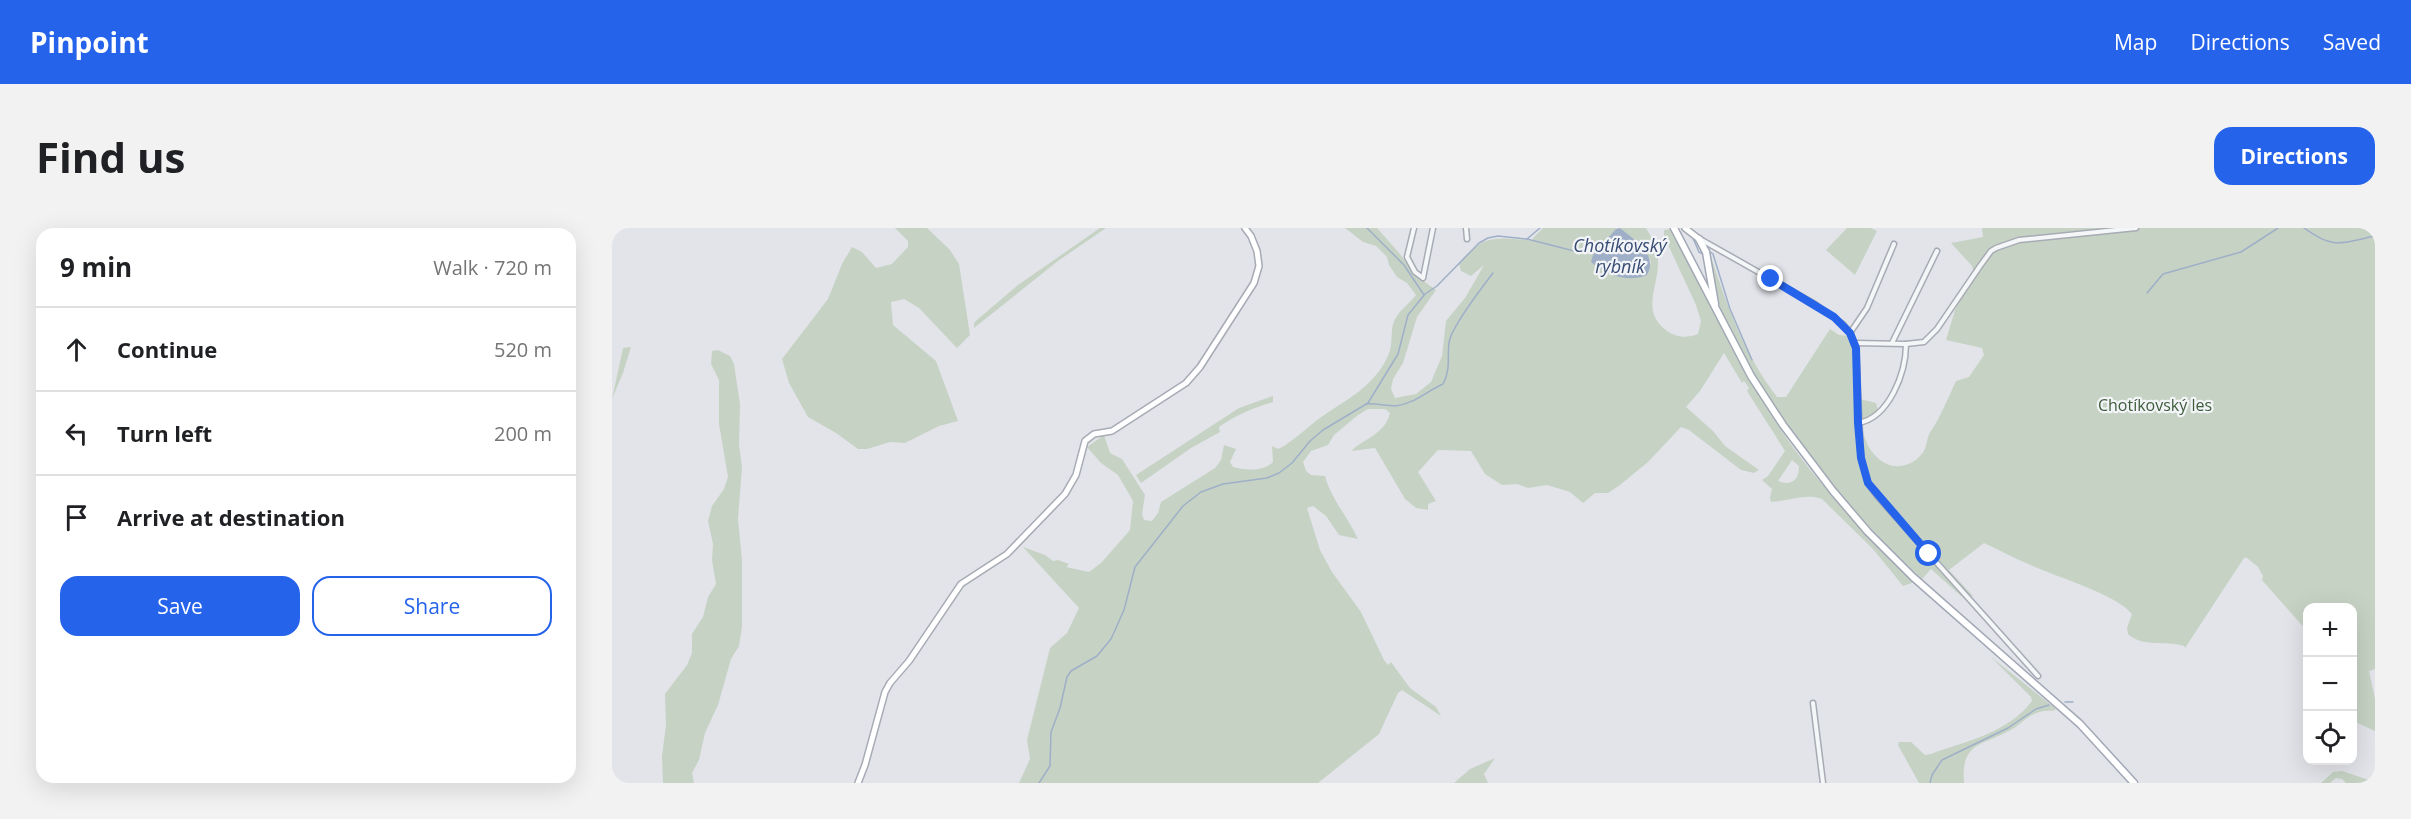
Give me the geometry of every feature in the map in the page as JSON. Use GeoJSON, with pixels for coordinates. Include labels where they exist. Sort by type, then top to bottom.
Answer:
{"type":"FeatureCollection","features":[{"type":"Feature","properties":{"kind":"main road"},"geometry":{"type":"LineString","coordinates":[[1674,228],[1751,375],[1789,434],[1821,477],[1868,532],[1919,582],[2080,724],[2134,783]]}},
{"type":"Feature","properties":{"kind":"main road"},"geometry":{"type":"LineString","coordinates":[[1699,239],[1706,252],[1720,318]]}},
{"type":"Feature","properties":{"kind":"street"},"geometry":{"type":"LineString","coordinates":[[858,783],[885,692],[962,584],[1007,554],[1065,494],[1076,475],[1085,441],[1094,434],[1112,431],[1186,383],[1200,367],[1254,283],[1259,266],[1257,251],[1245,228]]}},
{"type":"Feature","properties":{"kind":"street"},"geometry":{"type":"LineString","coordinates":[[1414,228],[1407,257],[1415,272],[1423,278],[1432,228]]}},
{"type":"Feature","properties":{"kind":"street"},"geometry":{"type":"LineString","coordinates":[[1466,228],[1467,239]]}},
{"type":"Feature","properties":{"kind":"street"},"geometry":{"type":"LineString","coordinates":[[1685,228],[1699,239],[1815,304],[1843,324],[1855,343],[1858,423],[1863,468],[1871,489],[2038,676]]}},
{"type":"Feature","properties":{"kind":"street"},"geometry":{"type":"LineString","coordinates":[[1855,343],[1924,342],[1937,329],[1980,266],[1996,248],[2019,240],[2136,228]]}},
{"type":"Feature","properties":{"kind":"street"},"geometry":{"type":"LineString","coordinates":[[1850,333],[1867,308],[1894,244]]}},
{"type":"Feature","properties":{"kind":"street"},"geometry":{"type":"LineString","coordinates":[[1892,343],[1936,251]]}},
{"type":"Feature","properties":{"kind":"street"},"geometry":{"type":"LineString","coordinates":[[1858,423],[1867,422],[1878,416],[1890,397],[1903,372],[1906,344]]}},
{"type":"Feature","properties":{"kind":"street"},"geometry":{"type":"LineString","coordinates":[[1813,703],[1823,783]]}},
{"type":"Feature","properties":{"kind":"green space"},"geometry":{"type":"Polygon","coordinates":[[[895,228],[927,228],[950,250],[959,264],[970,335],[957,348],[919,308],[904,299],[891,302],[893,325],[936,361],[958,421],[939,426],[905,443],[890,442],[867,449],[858,449],[808,417],[789,383],[782,359],[828,299],[842,264],[852,247],[862,252],[876,268],[892,264],[908,247],[908,241],[895,228]]]}},
{"type":"Feature","properties":{"kind":"green space"},"geometry":{"type":"Polygon","coordinates":[[[1100,228],[1106,228],[1058,261],[974,328],[974,323],[978,319],[1018,285],[1100,228]]]}},
{"type":"Feature","properties":{"kind":"green space"},"geometry":{"type":"Polygon","coordinates":[[[1345,228],[1377,228],[1415,275],[1436,290],[1417,317],[1403,363],[1393,379],[1391,389],[1395,398],[1416,394],[1431,382],[1442,356],[1446,321],[1465,298],[1484,265],[1471,276],[1461,271],[1459,264],[1465,257],[1477,246],[1489,240],[1533,241],[1533,238],[1543,228],[1618,228],[1616,229],[1621,277],[1639,277],[1647,275],[1651,262],[1642,248],[1620,228],[1646,228],[1658,254],[1652,306],[1654,315],[1667,331],[1675,335],[1686,337],[1698,334],[1701,321],[1696,305],[1664,236],[1664,230],[1672,229],[1736,354],[1793,448],[1859,525],[1912,578],[1912,583],[1903,586],[1873,549],[1822,499],[1804,497],[1771,502],[1772,489],[1762,480],[1768,476],[1785,451],[1747,391],[1749,388],[1744,381],[1742,383],[1724,353],[1700,391],[1686,407],[1713,431],[1725,446],[1759,470],[1754,473],[1741,470],[1689,430],[1681,427],[1648,462],[1620,485],[1608,493],[1595,493],[1583,503],[1570,492],[1547,485],[1528,488],[1517,484],[1502,485],[1485,474],[1471,451],[1438,450],[1418,472],[1436,501],[1428,504],[1428,510],[1416,508],[1405,499],[1375,448],[1351,451],[1379,431],[1390,413],[1385,409],[1368,409],[1334,435],[1328,445],[1311,451],[1303,462],[1306,471],[1311,475],[1325,476],[1331,492],[1358,539],[1339,535],[1326,516],[1313,506],[1307,508],[1320,550],[1332,572],[1361,612],[1384,660],[1388,665],[1391,662],[1410,688],[1436,707],[1441,716],[1402,690],[1398,693],[1379,734],[1318,783],[1019,783],[1030,759],[1027,740],[1050,648],[1067,633],[1079,608],[1023,547],[1045,555],[1053,561],[1058,560],[1069,564],[1066,567],[1089,572],[1101,563],[1130,530],[1133,501],[1118,475],[1101,463],[1087,447],[1104,435],[1110,453],[1122,459],[1145,495],[1142,514],[1144,520],[1152,521],[1158,513],[1161,502],[1215,468],[1221,460],[1224,445],[1236,449],[1230,462],[1233,467],[1259,469],[1269,465],[1273,462],[1272,446],[1278,449],[1284,446],[1364,387],[1380,370],[1388,355],[1395,320],[1416,295],[1407,283],[1397,277],[1387,257],[1376,246],[1363,242],[1345,228]],[[1792,460],[1778,481],[1787,483],[1796,479],[1799,466],[1792,460]]]}},
{"type":"Feature","properties":{"kind":"green space"},"geometry":{"type":"Polygon","coordinates":[[[1847,228],[1871,228],[1877,231],[1855,275],[1826,250],[1847,228]]]}},
{"type":"Feature","properties":{"kind":"green space","name":"Chotíkovský les"},"geometry":{"type":"Polygon","coordinates":[[[1982,228],[2375,228],[2375,669],[2369,671],[2375,699],[2375,731],[2357,723],[2357,603],[2303,603],[2303,626],[2262,580],[2263,576],[2258,567],[2247,558],[2244,558],[2185,648],[2177,644],[2147,642],[2134,638],[2128,634],[2127,628],[2132,614],[2114,600],[1984,543],[1949,570],[1973,596],[1961,596],[1931,569],[1922,579],[1850,505],[1785,425],[1721,313],[1710,260],[1711,257],[1746,347],[1777,397],[1786,397],[1830,329],[1839,335],[1850,336],[1856,358],[1856,398],[1876,403],[1878,411],[1862,425],[1866,442],[1880,460],[1890,465],[1902,466],[1913,462],[1922,454],[1956,381],[1969,377],[1984,355],[1982,348],[1946,340],[1955,310],[1974,273],[1972,266],[1951,243],[1983,237],[1982,228]]]}},
{"type":"Feature","properties":{"kind":"green space"},"geometry":{"type":"Polygon","coordinates":[[[631,347],[623,373],[612,399],[623,348],[631,347]]]}},
{"type":"Feature","properties":{"kind":"green space"},"geometry":{"type":"Polygon","coordinates":[[[718,350],[730,356],[734,364],[740,404],[739,445],[742,467],[738,519],[742,560],[742,627],[739,646],[731,659],[718,705],[705,733],[699,760],[692,773],[694,783],[663,783],[665,694],[687,665],[692,653],[692,634],[703,617],[708,597],[716,584],[712,560],[713,544],[708,521],[712,506],[724,489],[728,477],[719,424],[719,380],[711,364],[712,351],[718,350]]]}},
{"type":"Feature","properties":{"kind":"green space"},"geometry":{"type":"Polygon","coordinates":[[[1273,396],[1273,402],[1245,412],[1225,423],[1219,427],[1220,432],[1191,448],[1141,483],[1136,475],[1239,408],[1273,396]]]}},
{"type":"Feature","properties":{"kind":"green space"},"geometry":{"type":"Polygon","coordinates":[[[1990,656],[2056,709],[2033,714],[2007,732],[1974,748],[1966,761],[1964,783],[1919,783],[1898,745],[1899,742],[1911,742],[1925,755],[1931,754],[1986,735],[2011,721],[2032,701],[2031,697],[1990,656]]]}},
{"type":"Feature","properties":{"kind":"green space"},"geometry":{"type":"Polygon","coordinates":[[[1495,758],[1484,774],[1488,783],[1454,783],[1470,769],[1495,758]]]}},
{"type":"Feature","properties":{"kind":"green space"},"geometry":{"type":"Polygon","coordinates":[[[2342,771],[2375,783],[2346,783],[2336,778],[2330,783],[2321,783],[2333,772],[2342,771]]]}},
{"type":"Feature","properties":{"kind":"water","name":"Chotíkovský rybník"},"geometry":{"type":"Polygon","coordinates":[[[1620,228],[1647,254],[1650,268],[1647,275],[1625,278],[1604,271],[1591,262],[1593,255],[1616,229],[1620,228]]]}},
{"type":"Feature","properties":{"kind":"waterway"},"geometry":{"type":"LineString","coordinates":[[1367,228],[1404,265],[1424,295]]}},
{"type":"Feature","properties":{"kind":"waterway"},"geometry":{"type":"LineString","coordinates":[[1527,239],[1540,228]]}},
{"type":"Feature","properties":{"kind":"waterway"},"geometry":{"type":"LineString","coordinates":[[2147,293],[2163,274],[2241,252],[2278,228]]}},
{"type":"Feature","properties":{"kind":"waterway"},"geometry":{"type":"LineString","coordinates":[[2304,228],[2323,240],[2338,243],[2375,236]]}},
{"type":"Feature","properties":{"kind":"waterway"},"geometry":{"type":"LineString","coordinates":[[1039,783],[1050,766],[1051,732],[1060,708],[1067,677],[1071,671],[1097,656],[1111,639],[1124,610],[1135,567],[1183,506],[1201,492],[1223,484],[1267,478],[1279,473],[1292,463],[1310,441],[1323,430],[1368,403],[1398,354],[1408,315],[1425,294],[1437,286],[1479,243],[1498,236],[1527,239],[1582,253]]}},
{"type":"Feature","properties":{"kind":"waterway"},"geometry":{"type":"LineString","coordinates":[[1692,236],[1699,252],[1703,254]]}},
{"type":"Feature","properties":{"kind":"waterway"},"geometry":{"type":"LineString","coordinates":[[1710,252],[1713,254],[1730,309],[1752,360]]}},
{"type":"Feature","properties":{"kind":"waterway"},"geometry":{"type":"LineString","coordinates":[[1366,404],[1402,405],[1443,384],[1448,368],[1449,343],[1455,328],[1493,273]]}},
{"type":"Feature","properties":{"kind":"waterway"},"geometry":{"type":"LineString","coordinates":[[2065,702],[2073,702]]}},
{"type":"Feature","properties":{"kind":"waterway"},"geometry":{"type":"LineString","coordinates":[[1930,783],[1932,775],[1942,760],[2008,728],[2036,709],[2049,705]]}},
{"type":"Feature","properties":{"kind":"route"},"geometry":{"type":"LineString","coordinates":[[1771,279],[1815,304],[1843,324],[1850,333],[1856,348],[1861,458],[1868,483],[1929,554]]}}]}
